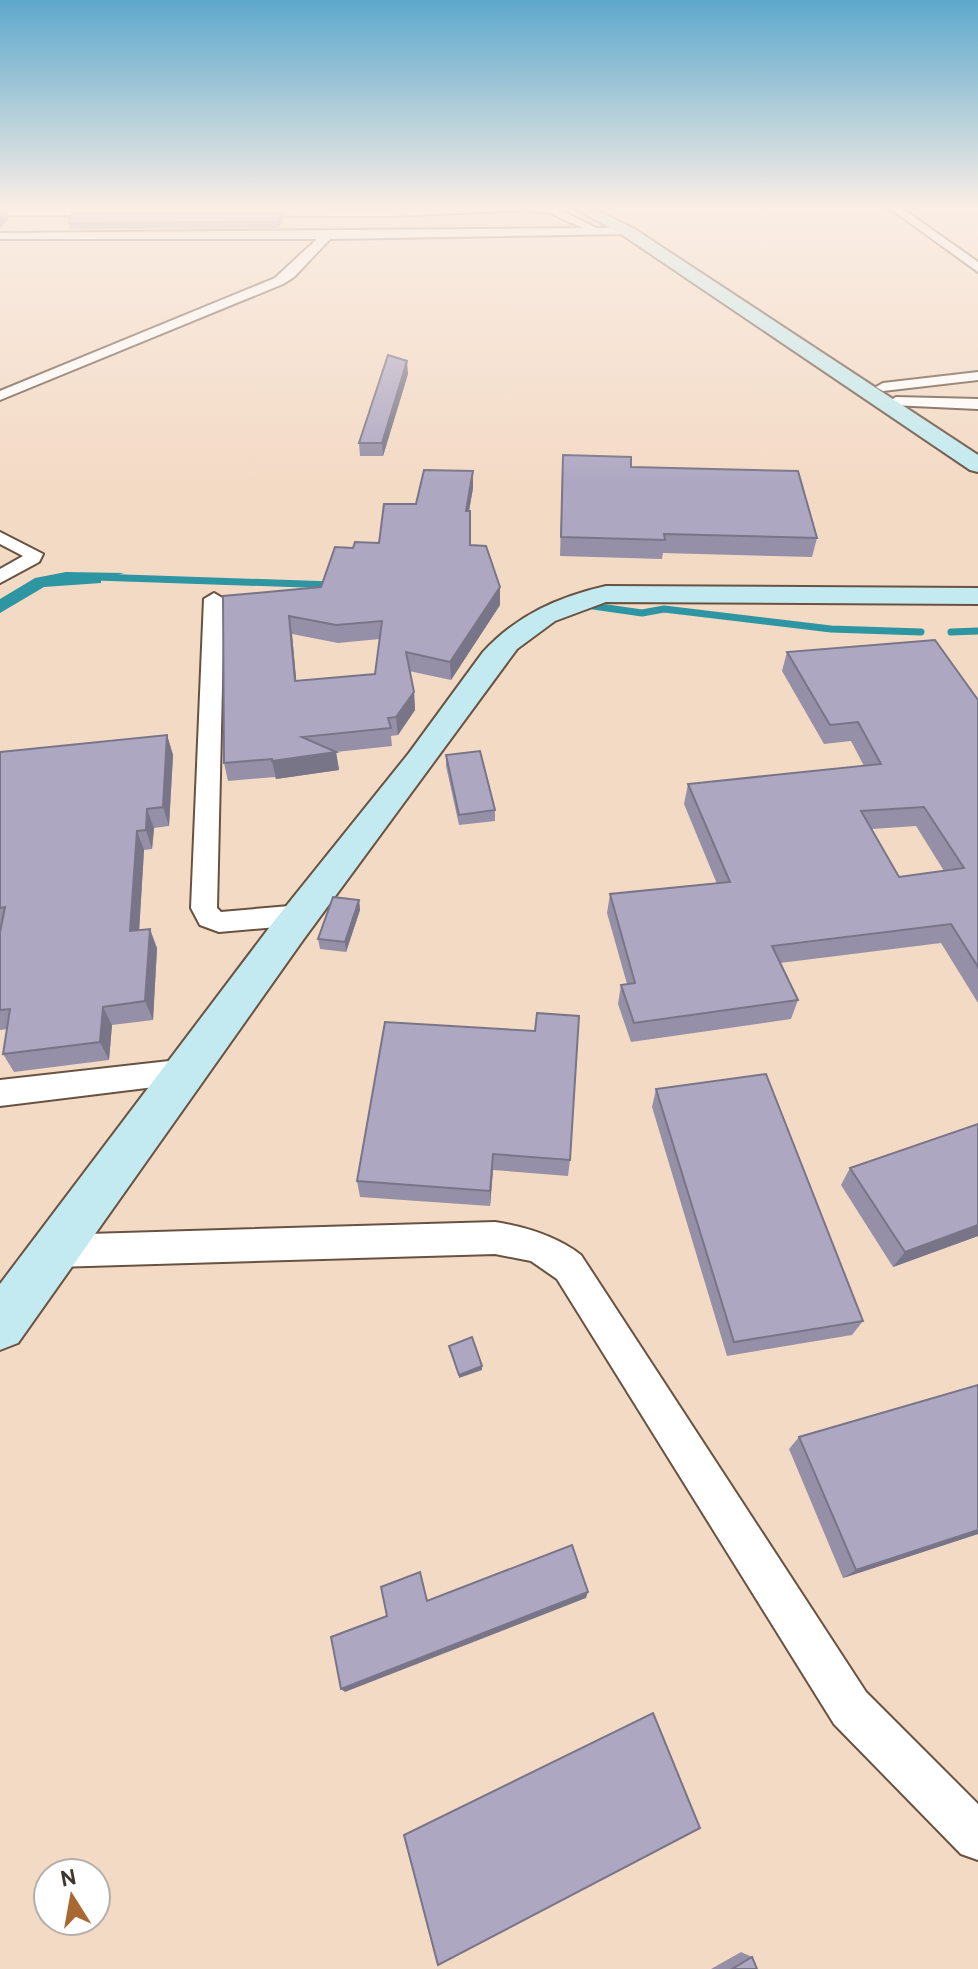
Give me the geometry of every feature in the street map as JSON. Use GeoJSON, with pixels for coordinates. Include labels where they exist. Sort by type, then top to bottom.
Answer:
{"type":"FeatureCollection","features":[{"type":"Feature","properties":{"kind":"street"},"geometry":{"type":"LineString","coordinates":[[0,396],[236,299]]}},
{"type":"Feature","properties":{"kind":"street"},"geometry":{"type":"LineString","coordinates":[[734,299],[883,394],[978,465]]}},
{"type":"Feature","properties":{"kind":"street"},"geometry":{"type":"LineString","coordinates":[[883,394],[978,376]]}},
{"type":"Feature","properties":{"kind":"street"},"geometry":{"type":"LineString","coordinates":[[883,394],[978,404]]}},
{"type":"Feature","properties":{"kind":"street"},"geometry":{"type":"LineString","coordinates":[[0,537],[34,554],[0,577]]}},
{"type":"Feature","properties":{"kind":"street"},"geometry":{"type":"LineString","coordinates":[[0,1325],[301,915],[421,760],[493,658],[525,629],[565,606],[606,594],[856,598],[978,596]]}},
{"type":"Feature","properties":{"kind":"street"},"geometry":{"type":"LineString","coordinates":[[214,599],[204,908],[209,918],[219,922],[301,915]]}},
{"type":"Feature","properties":{"kind":"street"},"geometry":{"type":"LineString","coordinates":[[0,1093],[187,1071]]}},
{"type":"Feature","properties":{"kind":"street"},"geometry":{"type":"LineString","coordinates":[[55,1251],[495,1238],[551,1251],[569,1267],[796,1628],[850,1708],[978,1837]]}},
{"type":"Feature","properties":{"kind":"water"},"geometry":{"type":"Polygon","coordinates":[[[66,572],[124,573],[101,579],[101,583],[44,587],[0,613],[0,599],[35,578],[66,572]]]}},
{"type":"Feature","properties":{"kind":"building"},"geometry":{"type":"Polygon","coordinates":[[[388,355],[407,361],[382,443],[359,443],[388,355]]]}},
{"type":"Feature","properties":{"kind":"building"},"geometry":{"type":"Polygon","coordinates":[[[563,455],[631,457],[631,467],[798,471],[817,538],[664,534],[665,540],[561,537],[563,455]]]}},
{"type":"Feature","properties":{"kind":"building"},"geometry":{"type":"Polygon","coordinates":[[[424,470],[473,471],[466,511],[470,511],[470,545],[486,546],[500,587],[450,662],[406,652],[414,692],[396,717],[388,718],[391,728],[302,737],[336,752],[272,761],[224,763],[223,596],[321,587],[335,547],[353,548],[355,542],[379,543],[384,504],[416,504],[424,470]],[[289,616],[295,681],[375,674],[382,621],[336,625],[289,616]]]}},
{"type":"Feature","properties":{"kind":"building"},"geometry":{"type":"Polygon","coordinates":[[[935,640],[978,700],[978,967],[951,924],[772,946],[798,1000],[634,1023],[621,985],[635,983],[610,894],[730,882],[688,784],[881,764],[858,722],[830,725],[787,652],[935,640]],[[924,807],[861,811],[899,877],[964,868],[924,807]]]}},
{"type":"Feature","properties":{"kind":"building"},"geometry":{"type":"Polygon","coordinates":[[[167,735],[163,807],[147,809],[146,830],[137,831],[130,931],[150,929],[145,1001],[103,1007],[100,1042],[3,1054],[10,1009],[0,1010],[0,932],[5,907],[0,908],[0,752],[167,735]]]}},
{"type":"Feature","properties":{"kind":"building"},"geometry":{"type":"Polygon","coordinates":[[[480,751],[495,810],[459,815],[446,755],[480,751]]]}},
{"type":"Feature","properties":{"kind":"building"},"geometry":{"type":"Polygon","coordinates":[[[333,897],[359,900],[345,942],[318,939],[333,897]]]}},
{"type":"Feature","properties":{"kind":"building"},"geometry":{"type":"Polygon","coordinates":[[[537,1013],[579,1016],[570,1160],[493,1154],[490,1191],[357,1181],[385,1022],[535,1031],[537,1013]]]}},
{"type":"Feature","properties":{"kind":"building"},"geometry":{"type":"Polygon","coordinates":[[[766,1074],[863,1321],[734,1342],[656,1089],[766,1074]]]}},
{"type":"Feature","properties":{"kind":"building"},"geometry":{"type":"Polygon","coordinates":[[[978,1124],[978,1225],[905,1252],[850,1168],[978,1124]]]}},
{"type":"Feature","properties":{"kind":"building"},"geometry":{"type":"Polygon","coordinates":[[[472,1337],[482,1366],[459,1375],[449,1346],[472,1337]]]}},
{"type":"Feature","properties":{"kind":"building"},"geometry":{"type":"Polygon","coordinates":[[[978,1385],[978,1530],[856,1570],[799,1437],[978,1385]]]}},
{"type":"Feature","properties":{"kind":"building"},"geometry":{"type":"Polygon","coordinates":[[[572,1545],[588,1592],[341,1689],[331,1637],[387,1616],[381,1587],[420,1572],[427,1601],[572,1545]]]}},
{"type":"Feature","properties":{"kind":"building"},"geometry":{"type":"Polygon","coordinates":[[[653,1713],[700,1828],[438,1965],[404,1835],[653,1713]]]}},
{"type":"Feature","properties":{"kind":"building"},"geometry":{"type":"Polygon","coordinates":[[[752,1957],[757,1969],[732,1969],[752,1957]]]}},
{"type":"Feature","properties":{"kind":"waterway"},"geometry":{"type":"LineString","coordinates":[[96,577],[333,585]]}},
{"type":"Feature","properties":{"kind":"waterway"},"geometry":{"type":"LineString","coordinates":[[593,606],[642,613],[664,609],[831,629],[921,632]]}},
{"type":"Feature","properties":{"kind":"waterway"},"geometry":{"type":"LineString","coordinates":[[951,632],[978,631]]}}]}
